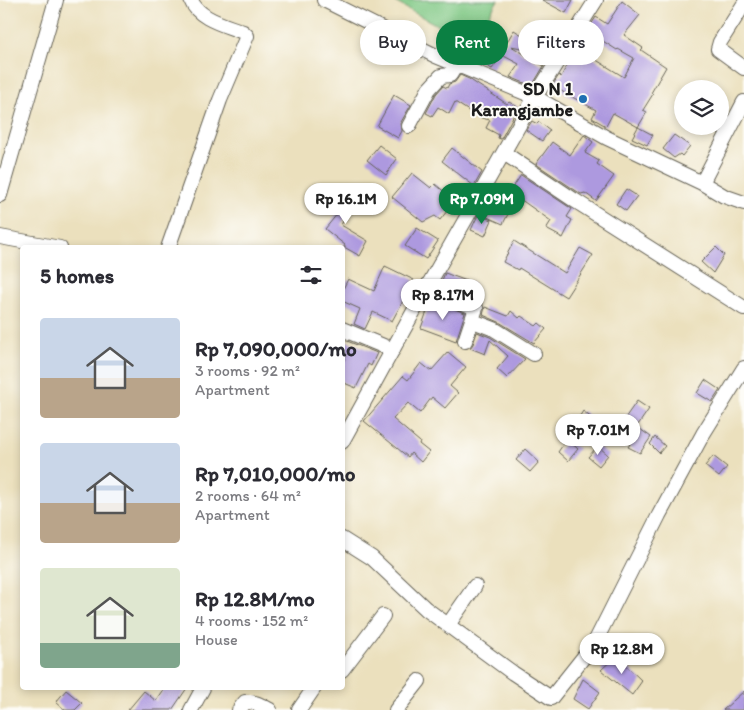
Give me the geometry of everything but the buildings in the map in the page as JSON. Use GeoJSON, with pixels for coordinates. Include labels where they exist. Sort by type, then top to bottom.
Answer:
{"type":"FeatureCollection","features":[{"type":"Feature","properties":{"kind":"street"},"geometry":{"type":"LineString","coordinates":[[0,195],[56,0]]}},
{"type":"Feature","properties":{"kind":"street"},"geometry":{"type":"LineString","coordinates":[[169,245],[220,100],[247,36],[243,32],[204,16],[193,6],[191,0]]}},
{"type":"Feature","properties":{"kind":"street"},"geometry":{"type":"LineString","coordinates":[[324,0],[436,56]]}},
{"type":"Feature","properties":{"kind":"street"},"geometry":{"type":"LineString","coordinates":[[345,437],[426,289],[536,97],[596,0]]}},
{"type":"Feature","properties":{"kind":"street"},"geometry":{"type":"LineString","coordinates":[[744,4],[720,42],[718,49],[744,68]]}},
{"type":"Feature","properties":{"kind":"street"},"geometry":{"type":"LineString","coordinates":[[409,126],[429,89],[441,76],[450,75],[456,65]]}},
{"type":"Feature","properties":{"kind":"street"},"geometry":{"type":"LineString","coordinates":[[459,65],[536,97],[607,138],[702,183],[724,196],[744,203]]}},
{"type":"Feature","properties":{"kind":"street"},"geometry":{"type":"LineString","coordinates":[[702,183],[744,102]]}},
{"type":"Feature","properties":{"kind":"street"},"geometry":{"type":"LineString","coordinates":[[504,153],[574,200],[744,308]]}},
{"type":"Feature","properties":{"kind":"street"},"geometry":{"type":"LineString","coordinates":[[0,237],[44,245]]}},
{"type":"Feature","properties":{"kind":"street"},"geometry":{"type":"LineString","coordinates":[[426,289],[476,308],[465,341]]}},
{"type":"Feature","properties":{"kind":"street"},"geometry":{"type":"LineString","coordinates":[[473,321],[494,329],[534,354]]}},
{"type":"Feature","properties":{"kind":"street"},"geometry":{"type":"LineString","coordinates":[[345,330],[393,350]]}},
{"type":"Feature","properties":{"kind":"street"},"geometry":{"type":"LineString","coordinates":[[345,542],[372,558],[409,595],[513,673],[547,704],[594,644],[703,434],[744,368]]}},
{"type":"Feature","properties":{"kind":"street"},"geometry":{"type":"LineString","coordinates":[[448,625],[475,586]]}},
{"type":"Feature","properties":{"kind":"street"},"geometry":{"type":"LineString","coordinates":[[345,666],[383,616]]}},
{"type":"Feature","properties":{"kind":"street"},"geometry":{"type":"LineString","coordinates":[[396,710],[419,681]]}},
{"type":"Feature","properties":{"kind":"street"},"geometry":{"type":"LineString","coordinates":[[191,710],[202,690]]}},
{"type":"Feature","properties":{"kind":"street"},"geometry":{"type":"LineString","coordinates":[[299,710],[313,690]]}},
{"type":"Feature","properties":{"kind":"street"},"geometry":{"type":"LineString","coordinates":[[239,710],[248,701],[252,701],[270,710]]}},
{"type":"Feature","properties":{"kind":"green space"},"geometry":{"type":"Polygon","coordinates":[[[391,0],[498,0],[486,20],[436,20],[436,24],[391,0]]]}},
{"type":"Feature","properties":{"kind":"place","name":"SD N 1 Karangjambe"},"geometry":{"type":"Point","coordinates":[583,99]}}]}
